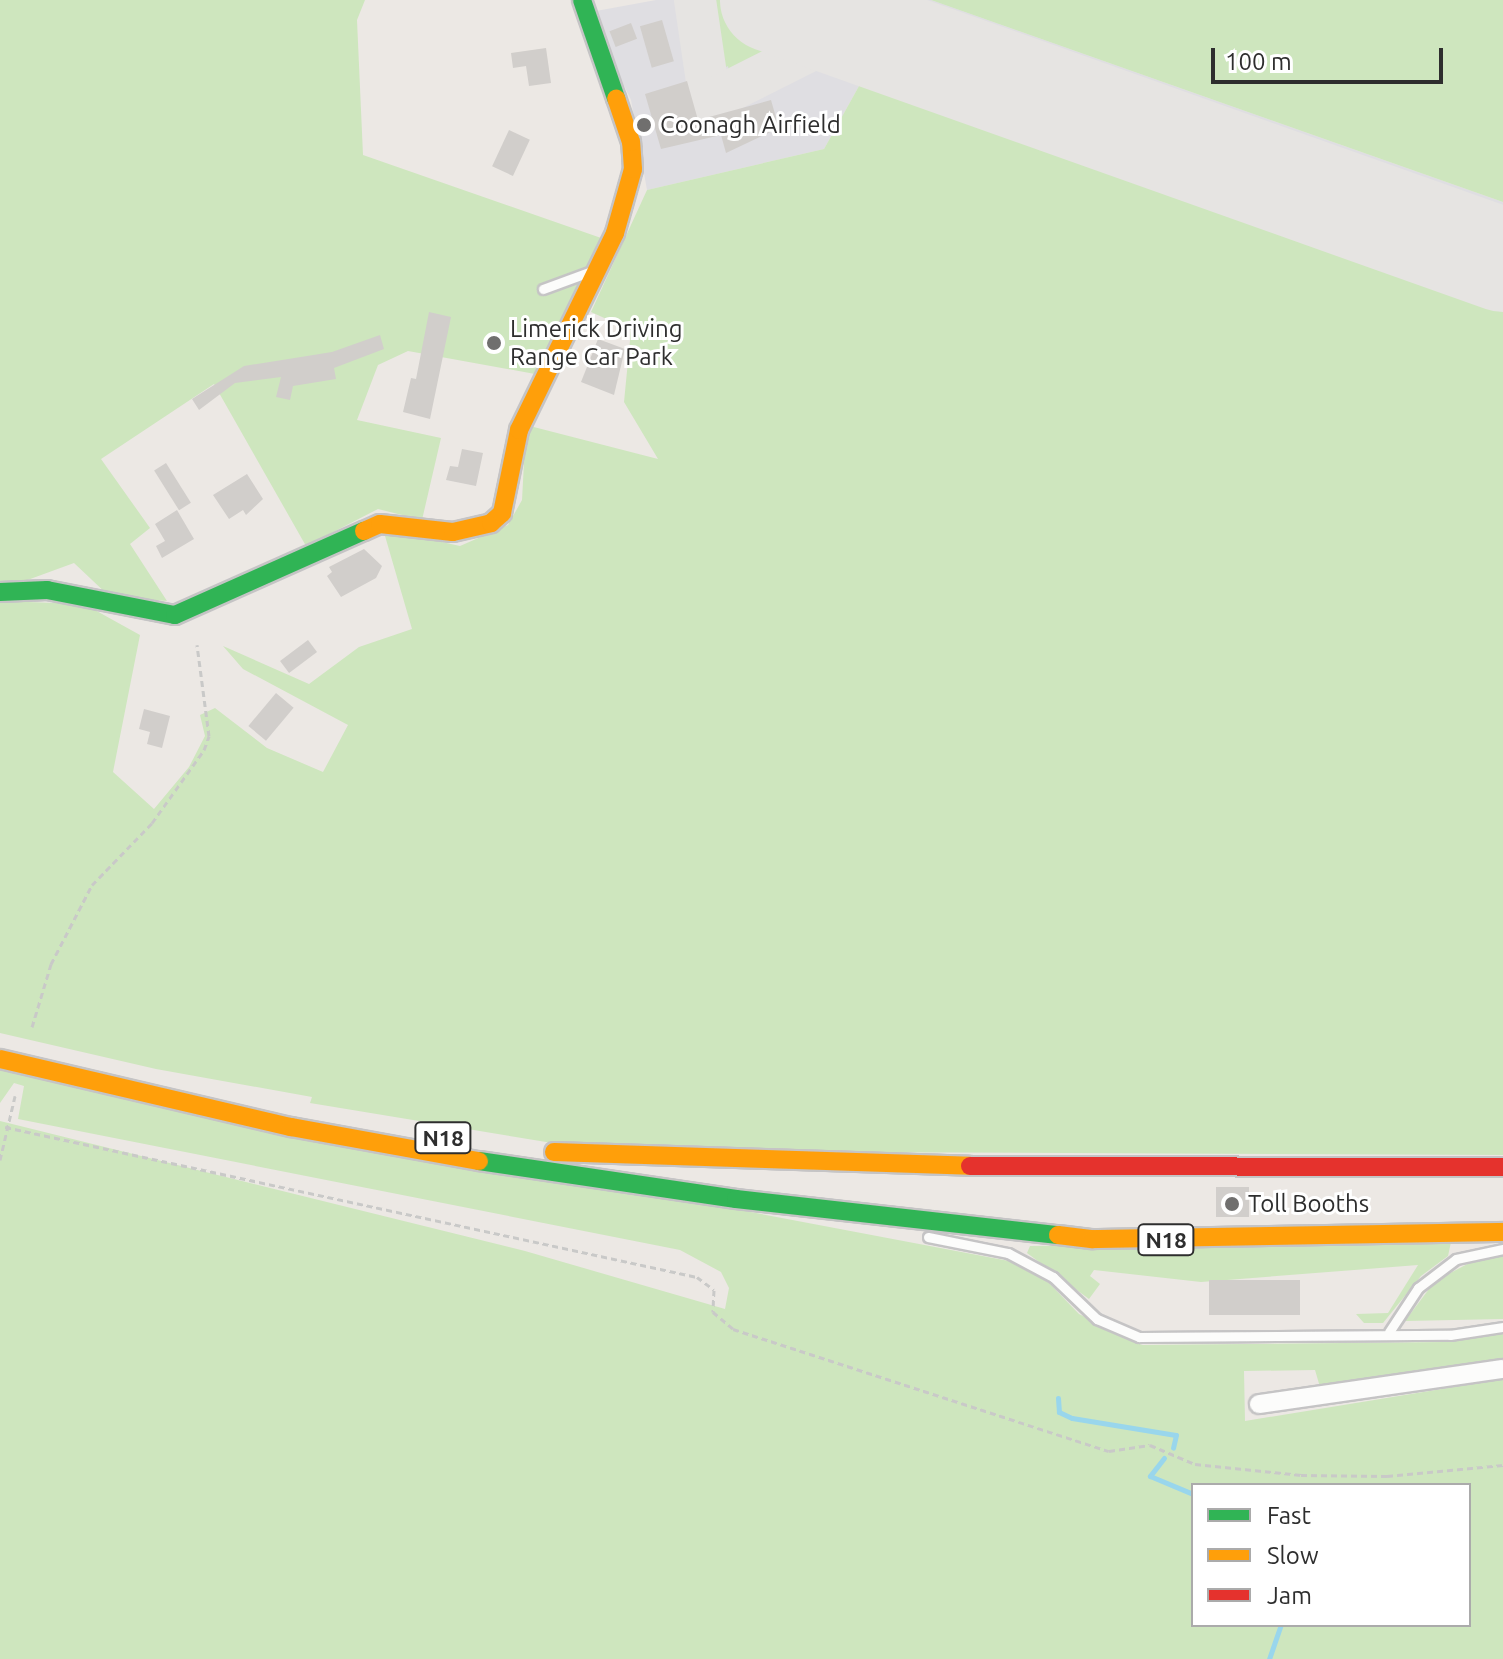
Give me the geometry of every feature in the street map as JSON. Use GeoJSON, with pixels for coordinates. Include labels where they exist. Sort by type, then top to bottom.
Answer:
{"type":"FeatureCollection","features":[{"type":"Feature","properties":{"kind":"main road"},"geometry":{"type":"LineString","coordinates":[[0,592],[47,590],[175,615],[380,524],[453,532],[491,523],[508,507],[519,430],[599,268],[623,213],[633,169],[631,142],[582,0]]}},
{"type":"Feature","properties":{"kind":"main road","name":"N18"},"geometry":{"type":"LineString","coordinates":[[0,1045],[294,1112],[499,1147],[594,1155],[855,1166],[1503,1167]]}},
{"type":"Feature","properties":{"kind":"main road","name":"N18"},"geometry":{"type":"LineString","coordinates":[[0,1059],[291,1127],[514,1167],[830,1209],[1093,1239],[1503,1232]]}},
{"type":"Feature","properties":{"kind":"street"},"geometry":{"type":"LineString","coordinates":[[1259,1404],[1503,1369]]}},
{"type":"Feature","properties":{"kind":"lane"},"geometry":{"type":"LineString","coordinates":[[543,289],[599,268]]}},
{"type":"Feature","properties":{"kind":"lane"},"geometry":{"type":"LineString","coordinates":[[830,1209],[898,1229]]}},
{"type":"Feature","properties":{"kind":"lane"},"geometry":{"type":"LineString","coordinates":[[911,1233],[1008,1253],[1053,1277],[1097,1319],[1139,1337],[1389,1332],[1450,1335],[1503,1327]]}},
{"type":"Feature","properties":{"kind":"lane"},"geometry":{"type":"LineString","coordinates":[[1389,1332],[1418,1288],[1456,1259],[1503,1249]]}},
{"type":"Feature","properties":{"kind":"path"},"geometry":{"type":"LineString","coordinates":[[32,1027],[51,964],[92,885],[152,823],[204,750],[209,736],[197,645]]}},
{"type":"Feature","properties":{"kind":"path"},"geometry":{"type":"LineString","coordinates":[[0,1160],[5,1127],[15,1096]]}},
{"type":"Feature","properties":{"kind":"path"},"geometry":{"type":"LineString","coordinates":[[5,1127],[697,1277],[715,1294],[713,1312],[733,1329],[1109,1451],[1150,1445],[1195,1464],[1301,1475],[1387,1476],[1503,1465]]}},
{"type":"Feature","properties":{"kind":"shaded area","name":"Coonagh Airfield"},"geometry":{"type":"Polygon","coordinates":[[[656,0],[931,0],[1503,202],[1503,309],[864,77],[824,149],[647,190],[631,100],[601,38],[596,11],[656,0]]]}},
{"type":"Feature","properties":{"kind":"green space"},"geometry":{"type":"Polygon","coordinates":[[[0,0],[365,0],[357,20],[363,155],[604,239],[535,374],[408,351],[378,365],[357,420],[441,438],[422,520],[378,509],[306,546],[214,384],[101,459],[150,528],[130,544],[167,601],[109,596],[74,563],[22,582],[0,583],[0,0]]]}},
{"type":"Feature","properties":{"kind":"green space"},"geometry":{"type":"Polygon","coordinates":[[[702,0],[741,0],[827,34],[731,82],[728,66],[712,74],[702,0]]]}},
{"type":"Feature","properties":{"kind":"green space"},"geometry":{"type":"Polygon","coordinates":[[[931,0],[1503,0],[1503,202],[931,0]]]}},
{"type":"Feature","properties":{"kind":"green space"},"geometry":{"type":"Polygon","coordinates":[[[864,77],[1503,309],[1503,1155],[601,1151],[310,1103],[312,1097],[156,1069],[0,1033],[0,601],[84,604],[140,635],[113,772],[154,809],[189,767],[205,736],[200,715],[215,708],[267,748],[323,772],[348,725],[243,669],[223,646],[309,684],[359,647],[412,629],[383,529],[460,546],[508,525],[522,500],[526,425],[658,459],[624,402],[631,330],[591,312],[647,190],[824,149],[864,77]]]}},
{"type":"Feature","properties":{"kind":"green space"},"geometry":{"type":"Polygon","coordinates":[[[0,1070],[1009,1261],[1048,1282],[1079,1314],[1142,1345],[1444,1342],[1503,1333],[1503,1361],[1320,1387],[1315,1370],[1244,1371],[1245,1421],[1503,1379],[1503,1659],[0,1659],[0,1121],[525,1251],[725,1309],[729,1288],[721,1272],[680,1250],[18,1119],[24,1086],[14,1083],[0,1103],[0,1070]]]}},
{"type":"Feature","properties":{"kind":"green space"},"geometry":{"type":"Polygon","coordinates":[[[1451,1242],[1448,1256],[1421,1276],[1383,1323],[1364,1323],[1356,1314],[1388,1313],[1418,1265],[1201,1282],[1094,1270],[1090,1276],[1100,1284],[1089,1299],[1027,1253],[1030,1246],[1451,1242]]]}},
{"type":"Feature","properties":{"kind":"green space"},"geometry":{"type":"Polygon","coordinates":[[[1503,1256],[1503,1319],[1405,1321],[1435,1281],[1475,1260],[1503,1256]]]}},
{"type":"Feature","properties":{"kind":"building"},"geometry":{"type":"Polygon","coordinates":[[[662,20],[674,61],[652,68],[640,26],[662,20]]]}},
{"type":"Feature","properties":{"kind":"building"},"geometry":{"type":"Polygon","coordinates":[[[631,23],[637,39],[616,47],[610,31],[631,23]]]}},
{"type":"Feature","properties":{"kind":"building"},"geometry":{"type":"Polygon","coordinates":[[[546,48],[551,83],[529,86],[526,66],[513,68],[511,53],[546,48]]]}},
{"type":"Feature","properties":{"kind":"building"},"geometry":{"type":"Polygon","coordinates":[[[687,81],[698,120],[771,100],[779,128],[726,153],[721,135],[661,149],[645,94],[687,81]]]}},
{"type":"Feature","properties":{"kind":"building"},"geometry":{"type":"Polygon","coordinates":[[[509,130],[530,140],[513,176],[492,166],[509,130]]]}},
{"type":"Feature","properties":{"kind":"building"},"geometry":{"type":"Polygon","coordinates":[[[429,312],[451,317],[430,419],[403,412],[411,378],[416,379],[429,312]]]}},
{"type":"Feature","properties":{"kind":"building"},"geometry":{"type":"Polygon","coordinates":[[[380,335],[384,349],[334,368],[336,379],[293,386],[290,400],[276,397],[281,377],[235,383],[199,410],[192,399],[244,366],[332,352],[380,335]]]}},
{"type":"Feature","properties":{"kind":"building"},"geometry":{"type":"Polygon","coordinates":[[[598,339],[625,349],[614,395],[581,382],[598,339]]]}},
{"type":"Feature","properties":{"kind":"building"},"geometry":{"type":"Polygon","coordinates":[[[462,449],[483,453],[476,486],[446,480],[450,466],[458,467],[462,449]]]}},
{"type":"Feature","properties":{"kind":"building"},"geometry":{"type":"Polygon","coordinates":[[[166,463],[191,503],[179,510],[154,470],[166,463]]]}},
{"type":"Feature","properties":{"kind":"building"},"geometry":{"type":"Polygon","coordinates":[[[247,474],[263,499],[246,515],[243,510],[229,519],[213,495],[247,474]]]}},
{"type":"Feature","properties":{"kind":"building"},"geometry":{"type":"Polygon","coordinates":[[[177,510],[194,539],[162,558],[156,546],[165,541],[155,524],[177,510]]]}},
{"type":"Feature","properties":{"kind":"building"},"geometry":{"type":"Polygon","coordinates":[[[364,549],[382,566],[376,578],[341,597],[327,576],[332,572],[329,567],[364,549]]]}},
{"type":"Feature","properties":{"kind":"building"},"geometry":{"type":"Polygon","coordinates":[[[308,640],[317,652],[289,673],[280,661],[308,640]]]}},
{"type":"Feature","properties":{"kind":"building"},"geometry":{"type":"Polygon","coordinates":[[[276,693],[294,708],[266,741],[248,726],[276,693]]]}},
{"type":"Feature","properties":{"kind":"building"},"geometry":{"type":"Polygon","coordinates":[[[144,709],[170,716],[162,748],[147,744],[150,732],[139,729],[144,709]]]}},
{"type":"Feature","properties":{"kind":"building"},"geometry":{"type":"Polygon","coordinates":[[[1216,1187],[1249,1187],[1249,1217],[1216,1217],[1216,1187]]]}},
{"type":"Feature","properties":{"kind":"building"},"geometry":{"type":"Polygon","coordinates":[[[1209,1280],[1300,1280],[1300,1315],[1209,1315],[1209,1280]]]}},
{"type":"Feature","properties":{"kind":"waterway"},"geometry":{"type":"LineString","coordinates":[[1058,1398],[1059,1412],[1072,1418],[1176,1435],[1173,1448]]}},
{"type":"Feature","properties":{"kind":"waterway"},"geometry":{"type":"LineString","coordinates":[[1164,1458],[1150,1476],[1191,1493]]}},
{"type":"Feature","properties":{"kind":"waterway"},"geometry":{"type":"LineString","coordinates":[[1269,1659],[1280,1627]]}},
{"type":"Feature","properties":{"kind":"taxiway"},"geometry":{"type":"LineString","coordinates":[[695,0],[710,101],[853,29]]}},
{"type":"Feature","properties":{"kind":"runway"},"geometry":{"type":"LineString","coordinates":[[772,0],[1503,260]]}},
{"type":"Feature","properties":{"kind":"traffic: fast"},"geometry":{"type":"LineString","coordinates":[[582,0],[616,98]]}},
{"type":"Feature","properties":{"kind":"traffic: fast"},"geometry":{"type":"LineString","coordinates":[[0,592],[47,590],[175,615],[364,531]]}},
{"type":"Feature","properties":{"kind":"traffic: fast"},"geometry":{"type":"LineString","coordinates":[[479,1161],[736,1199],[1058,1235]]}},
{"type":"Feature","properties":{"kind":"traffic: slow"},"geometry":{"type":"LineString","coordinates":[[364,531],[380,524],[453,532],[491,523],[502,513],[519,430],[615,233],[633,169],[631,142],[616,98]]}},
{"type":"Feature","properties":{"kind":"traffic: slow"},"geometry":{"type":"LineString","coordinates":[[0,1059],[291,1127],[479,1161]]}},
{"type":"Feature","properties":{"kind":"traffic: slow"},"geometry":{"type":"LineString","coordinates":[[554,1152],[970,1166]]}},
{"type":"Feature","properties":{"kind":"traffic: slow"},"geometry":{"type":"LineString","coordinates":[[1058,1235],[1093,1239],[1503,1232]]}},
{"type":"Feature","properties":{"kind":"traffic: jam"},"geometry":{"type":"LineString","coordinates":[[970,1166],[1503,1167]]}},
{"type":"Feature","properties":{"kind":"place","name":"Coonagh Airfield"},"geometry":{"type":"Point","coordinates":[644,125]}},
{"type":"Feature","properties":{"kind":"place","name":"Limerick Driving Range Car Park"},"geometry":{"type":"Point","coordinates":[494,343]}},
{"type":"Feature","properties":{"kind":"place","name":"Toll Booths"},"geometry":{"type":"Point","coordinates":[1232,1204]}}]}
